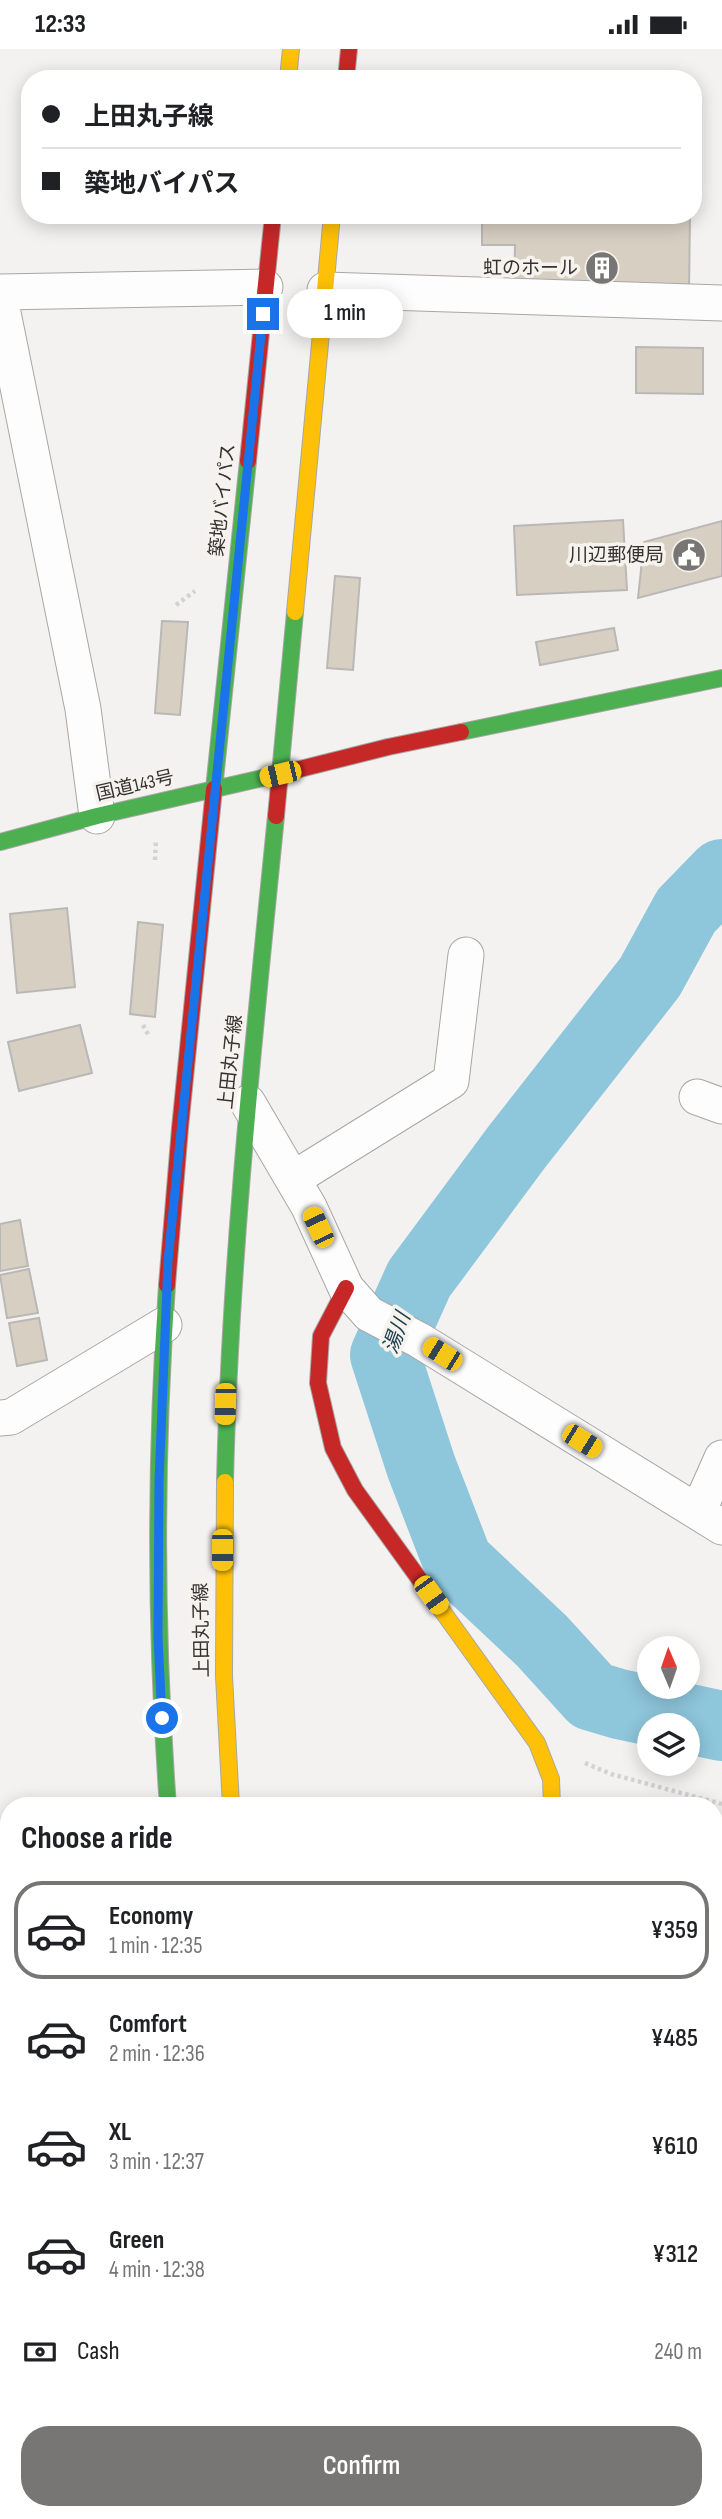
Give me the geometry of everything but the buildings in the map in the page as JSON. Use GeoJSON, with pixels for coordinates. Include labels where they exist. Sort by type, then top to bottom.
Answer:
{"type":"FeatureCollection","features":[{"type":"Feature","properties":{"kind":"main road"},"geometry":{"type":"LineString","coordinates":[[289,70],[291,49]]}},
{"type":"Feature","properties":{"kind":"main road"},"geometry":{"type":"LineString","coordinates":[[347,70],[349,49]]}},
{"type":"Feature","properties":{"kind":"main road","name":"築地バイパス"},"geometry":{"type":"LineString","coordinates":[[214,789],[272,224]]}},
{"type":"Feature","properties":{"kind":"main road"},"geometry":{"type":"LineString","coordinates":[[331,224],[280,774],[388,747],[722,678]]}},
{"type":"Feature","properties":{"kind":"main road","name":"国道143号"},"geometry":{"type":"LineString","coordinates":[[0,842],[97,816],[280,774]]}},
{"type":"Feature","properties":{"kind":"main road","name":"上田丸子線"},"geometry":{"type":"LineString","coordinates":[[231,1797],[224,1668],[223,1475],[232,1288],[280,774]]}},
{"type":"Feature","properties":{"kind":"main road"},"geometry":{"type":"LineString","coordinates":[[167,1797],[158,1638],[159,1459],[164,1325],[171,1226],[214,789]]}},
{"type":"Feature","properties":{"kind":"main road"},"geometry":{"type":"LineString","coordinates":[[346,1288],[321,1336],[318,1383],[333,1448],[355,1490],[537,1743],[551,1779],[552,1797]]}},
{"type":"Feature","properties":{"kind":"street"},"geometry":{"type":"LineString","coordinates":[[0,292],[265,287]]}},
{"type":"Feature","properties":{"kind":"street"},"geometry":{"type":"LineString","coordinates":[[324,290],[722,303]]}},
{"type":"Feature","properties":{"kind":"street"},"geometry":{"type":"LineString","coordinates":[[0,298],[83,709],[97,816]]}},
{"type":"Feature","properties":{"kind":"street"},"geometry":{"type":"LineString","coordinates":[[293,1179],[451,1081],[466,955]]}},
{"type":"Feature","properties":{"kind":"street"},"geometry":{"type":"LineString","coordinates":[[248,1103],[293,1179],[346,1288],[369,1314],[419,1340],[710,1520],[722,1458]]}},
{"type":"Feature","properties":{"kind":"street"},"geometry":{"type":"LineString","coordinates":[[0,1418],[10,1417],[164,1325]]}},
{"type":"Feature","properties":{"kind":"path"},"geometry":{"type":"LineString","coordinates":[[537,1743],[611,1774],[696,1797]]}},
{"type":"Feature","properties":{"kind":"waterway","name":"湯川"},"geometry":{"type":"LineString","coordinates":[[722,874],[686,911],[650,977],[516,1148],[419,1279],[385,1355],[421,1466],[458,1562],[542,1641],[592,1696],[722,1726]]}},
{"type":"Feature","properties":{"kind":"traffic: fast"},"geometry":{"type":"LineString","coordinates":[[214,789],[248,461]]}},
{"type":"Feature","properties":{"kind":"traffic: fast"},"geometry":{"type":"LineString","coordinates":[[0,842],[97,816],[280,774],[295,612]]}},
{"type":"Feature","properties":{"kind":"traffic: fast"},"geometry":{"type":"LineString","coordinates":[[461,732],[722,678]]}},
{"type":"Feature","properties":{"kind":"traffic: fast"},"geometry":{"type":"LineString","coordinates":[[225,1482],[238,1232],[276,816]]}},
{"type":"Feature","properties":{"kind":"traffic: fast"},"geometry":{"type":"LineString","coordinates":[[167,1285],[160,1415],[158,1545],[167,1797]]}},
{"type":"Feature","properties":{"kind":"traffic: slow"},"geometry":{"type":"LineString","coordinates":[[289,70],[291,49]]}},
{"type":"Feature","properties":{"kind":"traffic: slow"},"geometry":{"type":"LineString","coordinates":[[295,612],[331,224]]}},
{"type":"Feature","properties":{"kind":"traffic: slow"},"geometry":{"type":"LineString","coordinates":[[225,1482],[224,1676],[231,1797]]}},
{"type":"Feature","properties":{"kind":"traffic: slow"},"geometry":{"type":"LineString","coordinates":[[420,1580],[537,1743],[551,1779],[552,1797]]}},
{"type":"Feature","properties":{"kind":"traffic: jam"},"geometry":{"type":"LineString","coordinates":[[347,70],[349,49]]}},
{"type":"Feature","properties":{"kind":"traffic: jam"},"geometry":{"type":"LineString","coordinates":[[248,461],[272,224]]}},
{"type":"Feature","properties":{"kind":"traffic: jam"},"geometry":{"type":"LineString","coordinates":[[276,816],[280,774],[461,732]]}},
{"type":"Feature","properties":{"kind":"traffic: jam"},"geometry":{"type":"LineString","coordinates":[[167,1285],[214,789]]}},
{"type":"Feature","properties":{"kind":"traffic: jam"},"geometry":{"type":"LineString","coordinates":[[346,1288],[321,1336],[318,1383],[333,1448],[355,1490],[420,1580]]}},
{"type":"Feature","properties":{"kind":"place","name":"虹のホール"},"geometry":{"type":"Point","coordinates":[602,268]}},
{"type":"Feature","properties":{"kind":"place","name":"川辺郵便局"},"geometry":{"type":"Point","coordinates":[689,555]}},
{"type":"Feature","properties":{"kind":"route"},"geometry":{"type":"LineString","coordinates":[[162,1718],[158,1638],[159,1481],[168,1261],[263,314]]}}]}
